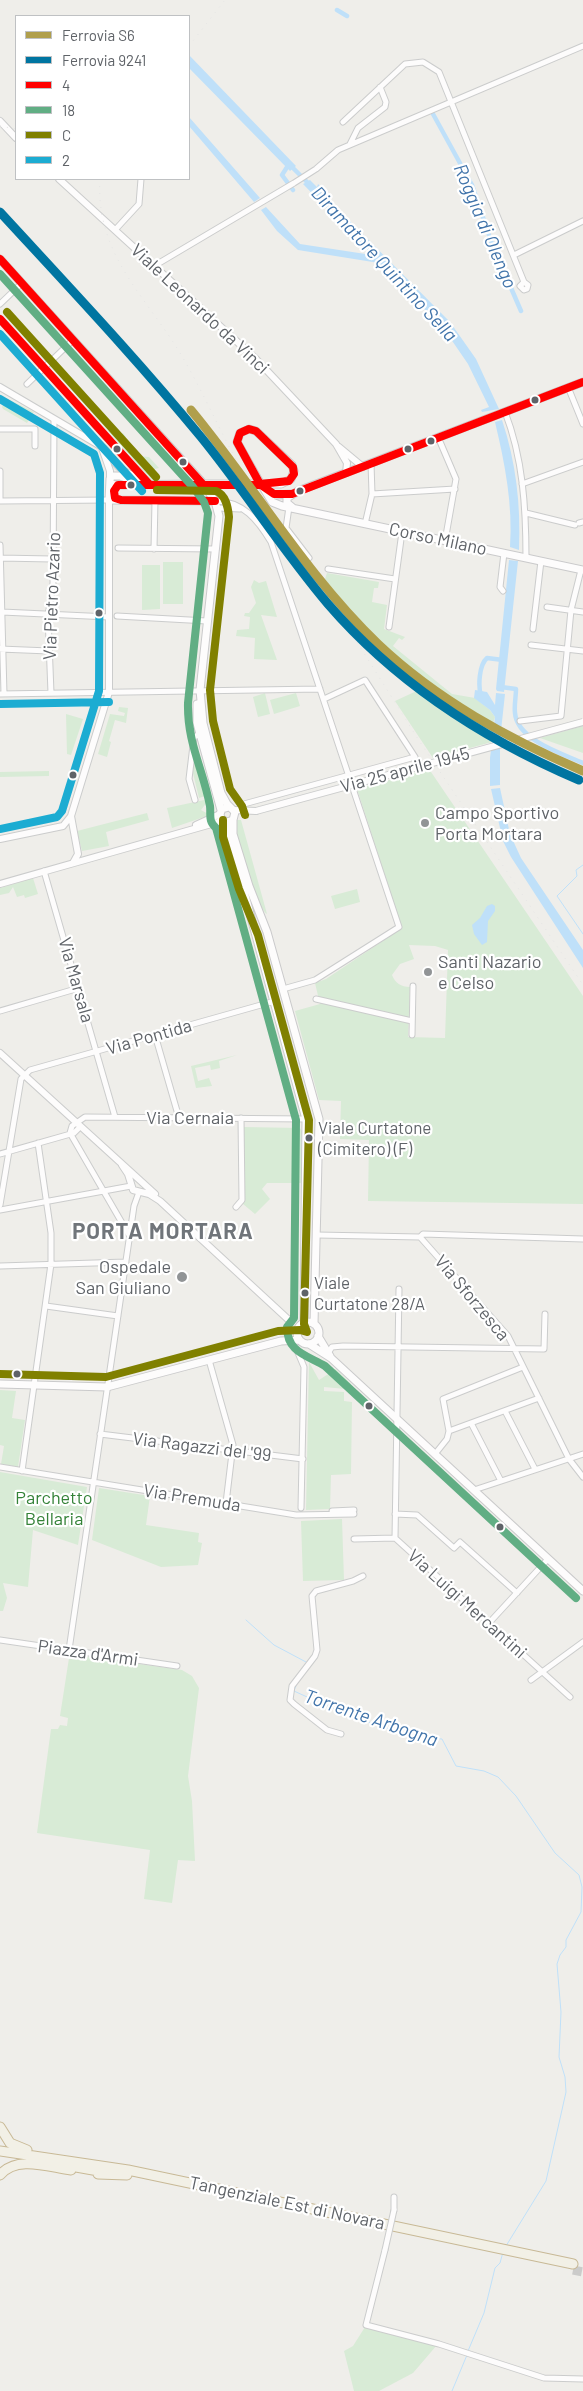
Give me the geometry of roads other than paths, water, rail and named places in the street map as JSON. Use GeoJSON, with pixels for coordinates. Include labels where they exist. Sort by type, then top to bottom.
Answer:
{"type":"FeatureCollection","features":[{"type":"Feature","properties":{"kind":"highway"},"geometry":{"type":"LineString","coordinates":[[0,2127],[10,2143],[22,2149],[100,2161],[127,2173]]}},
{"type":"Feature","properties":{"kind":"highway","name":"Tangenziale Est di Novara"},"geometry":{"type":"LineString","coordinates":[[0,2152],[127,2173],[573,2267]]}},
{"type":"Feature","properties":{"kind":"highway","name":"Tangenziale Est di Novara"},"geometry":{"type":"LineString","coordinates":[[0,2157],[127,2173]]}},
{"type":"Feature","properties":{"kind":"highway"},"geometry":{"type":"LineString","coordinates":[[0,2175],[12,2166],[21,2164],[103,2175],[127,2173]]}},
{"type":"Feature","properties":{"kind":"main road"},"geometry":{"type":"LineString","coordinates":[[0,259],[201,481],[217,504],[219,516],[216,549],[197,723],[306,1119],[299,1330]]}},
{"type":"Feature","properties":{"kind":"main road"},"geometry":{"type":"LineString","coordinates":[[112,484],[191,484],[281,484],[291,479],[294,471],[292,465],[256,431],[249,429],[240,433],[237,442],[259,481],[266,492],[275,495],[292,494],[583,382]]}},
{"type":"Feature","properties":{"kind":"main road"},"geometry":{"type":"LineString","coordinates":[[140,484],[118,475],[112,476],[109,500],[155,500],[217,504]]}},
{"type":"Feature","properties":{"kind":"main road"},"geometry":{"type":"LineString","coordinates":[[112,484],[114,495],[121,500]]}},
{"type":"Feature","properties":{"kind":"main road","name":"Corso Milano"},"geometry":{"type":"LineString","coordinates":[[266,492],[277,504],[582,570]]}},
{"type":"Feature","properties":{"kind":"main road"},"geometry":{"type":"LineString","coordinates":[[291,507],[286,501],[292,494]]}},
{"type":"Feature","properties":{"kind":"main road"},"geometry":{"type":"LineString","coordinates":[[200,690],[203,722],[222,793],[233,814],[234,834],[248,882],[268,932],[319,1119],[314,1324],[318,1330],[318,1336],[330,1356]]}},
{"type":"Feature","properties":{"kind":"main road"},"geometry":{"type":"LineString","coordinates":[[222,817],[233,814]]}},
{"type":"Feature","properties":{"kind":"main road"},"geometry":{"type":"LineString","coordinates":[[222,817],[233,814]]}},
{"type":"Feature","properties":{"kind":"main road"},"geometry":{"type":"LineString","coordinates":[[291,1322],[309,1344],[330,1356],[583,1591]]}},
{"type":"Feature","properties":{"kind":"main road"},"geometry":{"type":"LineString","coordinates":[[0,1384],[107,1387],[281,1341],[299,1330],[314,1324]]}},
{"type":"Feature","properties":{"kind":"main road"},"geometry":{"type":"LineString","coordinates":[[309,1344],[315,1341],[318,1336]]}},
{"type":"Feature","properties":{"kind":"street"},"geometry":{"type":"LineString","coordinates":[[154,266],[287,188],[316,169],[338,150],[583,46]]}},
{"type":"Feature","properties":{"kind":"street"},"geometry":{"type":"LineString","coordinates":[[343,122],[406,64],[422,62],[439,72],[524,282]]}},
{"type":"Feature","properties":{"kind":"street"},"geometry":{"type":"LineString","coordinates":[[350,144],[358,128],[385,107],[386,102],[380,88]]}},
{"type":"Feature","properties":{"kind":"street"},"geometry":{"type":"LineString","coordinates":[[0,121],[15,137]]}},
{"type":"Feature","properties":{"kind":"street","name":"Viale Leonardo da Vinci"},"geometry":{"type":"LineString","coordinates":[[60,180],[256,359],[336,444],[362,467]]}},
{"type":"Feature","properties":{"kind":"street"},"geometry":{"type":"LineString","coordinates":[[115,230],[139,204],[141,180]]}},
{"type":"Feature","properties":{"kind":"street"},"geometry":{"type":"LineString","coordinates":[[514,256],[583,221]]}},
{"type":"Feature","properties":{"kind":"street"},"geometry":{"type":"LineString","coordinates":[[0,304],[22,284]]}},
{"type":"Feature","properties":{"kind":"street"},"geometry":{"type":"LineString","coordinates":[[0,319],[149,484]]}},
{"type":"Feature","properties":{"kind":"street"},"geometry":{"type":"LineString","coordinates":[[27,384],[73,340]]}},
{"type":"Feature","properties":{"kind":"street"},"geometry":{"type":"LineString","coordinates":[[0,387],[108,451],[116,464],[123,470],[136,477],[140,473]]}},
{"type":"Feature","properties":{"kind":"street"},"geometry":{"type":"LineString","coordinates":[[568,387],[583,424]]}},
{"type":"Feature","properties":{"kind":"street"},"geometry":{"type":"LineString","coordinates":[[505,412],[517,451],[526,513],[522,557]]}},
{"type":"Feature","properties":{"kind":"street","name":"Via Pietro Azario"},"geometry":{"type":"LineString","coordinates":[[51,693],[48,613],[53,583],[54,419]]}},
{"type":"Feature","properties":{"kind":"street"},"geometry":{"type":"LineString","coordinates":[[0,429],[35,428],[35,446]]}},
{"type":"Feature","properties":{"kind":"street"},"geometry":{"type":"LineString","coordinates":[[438,437],[455,476],[455,490],[445,541]]}},
{"type":"Feature","properties":{"kind":"street","name":"Viale Leonardo da Vinci"},"geometry":{"type":"LineString","coordinates":[[336,444],[347,463],[346,473]]}},
{"type":"Feature","properties":{"kind":"street"},"geometry":{"type":"LineString","coordinates":[[102,447],[112,484]]}},
{"type":"Feature","properties":{"kind":"street"},"geometry":{"type":"LineString","coordinates":[[522,484],[583,462]]}},
{"type":"Feature","properties":{"kind":"street"},"geometry":{"type":"LineString","coordinates":[[365,524],[372,494],[371,463]]}},
{"type":"Feature","properties":{"kind":"street"},"geometry":{"type":"LineString","coordinates":[[0,471],[0,501],[109,500],[109,692],[71,816],[63,826]]}},
{"type":"Feature","properties":{"kind":"street"},"geometry":{"type":"LineString","coordinates":[[372,494],[455,490]]}},
{"type":"Feature","properties":{"kind":"street"},"geometry":{"type":"LineString","coordinates":[[154,549],[155,500]]}},
{"type":"Feature","properties":{"kind":"street"},"geometry":{"type":"LineString","coordinates":[[217,504],[228,501],[244,509],[256,519],[271,542],[399,927],[315,980],[284,989]]}},
{"type":"Feature","properties":{"kind":"street"},"geometry":{"type":"LineString","coordinates":[[291,507],[286,528],[309,558]]}},
{"type":"Feature","properties":{"kind":"street"},"geometry":{"type":"LineString","coordinates":[[526,513],[579,523]]}},
{"type":"Feature","properties":{"kind":"street"},"geometry":{"type":"LineString","coordinates":[[389,627],[402,532]]}},
{"type":"Feature","properties":{"kind":"street"},"geometry":{"type":"LineString","coordinates":[[0,545],[2,694],[320,688]]}},
{"type":"Feature","properties":{"kind":"street"},"geometry":{"type":"LineString","coordinates":[[118,548],[216,549]]}},
{"type":"Feature","properties":{"kind":"street"},"geometry":{"type":"LineString","coordinates":[[503,591],[500,587],[505,553]]}},
{"type":"Feature","properties":{"kind":"street"},"geometry":{"type":"LineString","coordinates":[[0,558],[52,559]]}},
{"type":"Feature","properties":{"kind":"street"},"geometry":{"type":"LineString","coordinates":[[533,629],[541,561]]}},
{"type":"Feature","properties":{"kind":"street"},"geometry":{"type":"LineString","coordinates":[[328,569],[395,579]]}},
{"type":"Feature","properties":{"kind":"street"},"geometry":{"type":"LineString","coordinates":[[520,721],[561,716],[571,610],[582,570]]}},
{"type":"Feature","properties":{"kind":"street"},"geometry":{"type":"LineString","coordinates":[[547,607],[583,612]]}},
{"type":"Feature","properties":{"kind":"street"},"geometry":{"type":"LineString","coordinates":[[1,610],[109,617]]}},
{"type":"Feature","properties":{"kind":"street"},"geometry":{"type":"LineString","coordinates":[[117,616],[207,621]]}},
{"type":"Feature","properties":{"kind":"street"},"geometry":{"type":"LineString","coordinates":[[531,645],[583,651]]}},
{"type":"Feature","properties":{"kind":"street"},"geometry":{"type":"LineString","coordinates":[[1,649],[49,651]]}},
{"type":"Feature","properties":{"kind":"street"},"geometry":{"type":"LineString","coordinates":[[308,689],[317,678]]}},
{"type":"Feature","properties":{"kind":"street"},"geometry":{"type":"LineString","coordinates":[[244,804],[415,756],[365,680],[324,699]]}},
{"type":"Feature","properties":{"kind":"street","name":"Via 25 aprile 1945"},"geometry":{"type":"LineString","coordinates":[[233,814],[256,811],[583,722]]}},
{"type":"Feature","properties":{"kind":"street"},"geometry":{"type":"LineString","coordinates":[[195,800],[189,778],[194,738],[200,734]]}},
{"type":"Feature","properties":{"kind":"street"},"geometry":{"type":"LineString","coordinates":[[71,816],[78,854],[73,863]]}},
{"type":"Feature","properties":{"kind":"street"},"geometry":{"type":"LineString","coordinates":[[78,854],[88,857],[222,817]]}},
{"type":"Feature","properties":{"kind":"street"},"geometry":{"type":"LineString","coordinates":[[0,884],[222,817]]}},
{"type":"Feature","properties":{"kind":"street"},"geometry":{"type":"LineString","coordinates":[[0,839],[63,826],[72,827]]}},
{"type":"Feature","properties":{"kind":"street","name":"Via Marsala"},"geometry":{"type":"LineString","coordinates":[[44,871],[115,1117]]}},
{"type":"Feature","properties":{"kind":"street"},"geometry":{"type":"LineString","coordinates":[[412,1035],[413,986]]}},
{"type":"Feature","properties":{"kind":"street"},"geometry":{"type":"LineString","coordinates":[[0,1011],[79,988]]}},
{"type":"Feature","properties":{"kind":"street"},"geometry":{"type":"LineString","coordinates":[[316,1000],[412,1021]]}},
{"type":"Feature","properties":{"kind":"street","name":"Via Pontida"},"geometry":{"type":"LineString","coordinates":[[24,1076],[30,1070],[275,1001]]}},
{"type":"Feature","properties":{"kind":"street"},"geometry":{"type":"LineString","coordinates":[[155,1035],[179,1118]]}},
{"type":"Feature","properties":{"kind":"street"},"geometry":{"type":"LineString","coordinates":[[0,1053],[122,1165],[140,1187]]}},
{"type":"Feature","properties":{"kind":"street"},"geometry":{"type":"LineString","coordinates":[[0,1205],[20,1079],[24,1076]]}},
{"type":"Feature","properties":{"kind":"street","name":"Via Cernaia"},"geometry":{"type":"LineString","coordinates":[[78,1124],[85,1117],[306,1119]]}},
{"type":"Feature","properties":{"kind":"street"},"geometry":{"type":"LineString","coordinates":[[236,1207],[242,1200],[241,1118]]}},
{"type":"Feature","properties":{"kind":"street"},"geometry":{"type":"LineString","coordinates":[[0,1154],[74,1133],[78,1124]]}},
{"type":"Feature","properties":{"kind":"street"},"geometry":{"type":"LineString","coordinates":[[70,1133],[102,1191],[130,1235]]}},
{"type":"Feature","properties":{"kind":"street"},"geometry":{"type":"LineString","coordinates":[[22,1471],[52,1264],[51,1233],[38,1142]]}},
{"type":"Feature","properties":{"kind":"street"},"geometry":{"type":"LineString","coordinates":[[122,1165],[131,1187],[134,1206]]}},
{"type":"Feature","properties":{"kind":"street"},"geometry":{"type":"LineString","coordinates":[[131,1187],[134,1181],[160,1201],[291,1322]]}},
{"type":"Feature","properties":{"kind":"street"},"geometry":{"type":"LineString","coordinates":[[0,1210],[102,1191],[140,1187]]}},
{"type":"Feature","properties":{"kind":"street"},"geometry":{"type":"LineString","coordinates":[[69,1650],[134,1206],[140,1187]]}},
{"type":"Feature","properties":{"kind":"street"},"geometry":{"type":"LineString","coordinates":[[316,1235],[420,1237],[423,1234],[583,1239]]}},
{"type":"Feature","properties":{"kind":"street","name":"Via Sforzesca"},"geometry":{"type":"LineString","coordinates":[[420,1237],[508,1336],[569,1459],[583,1478]]}},
{"type":"Feature","properties":{"kind":"street"},"geometry":{"type":"LineString","coordinates":[[0,1266],[126,1262]]}},
{"type":"Feature","properties":{"kind":"street"},"geometry":{"type":"LineString","coordinates":[[395,1538],[399,1289]]}},
{"type":"Feature","properties":{"kind":"street"},"geometry":{"type":"LineString","coordinates":[[46,1306],[118,1316]]}},
{"type":"Feature","properties":{"kind":"street"},"geometry":{"type":"LineString","coordinates":[[330,1356],[332,1347],[544,1348],[545,1314]]}},
{"type":"Feature","properties":{"kind":"street"},"geometry":{"type":"LineString","coordinates":[[291,1513],[297,1512],[301,1508],[303,1459],[304,1367],[296,1348]]}},
{"type":"Feature","properties":{"kind":"street"},"geometry":{"type":"LineString","coordinates":[[209,1360],[233,1450],[226,1503]]}},
{"type":"Feature","properties":{"kind":"street"},"geometry":{"type":"LineString","coordinates":[[434,1454],[447,1439],[449,1431],[443,1399],[523,1367]]}},
{"type":"Feature","properties":{"kind":"street"},"geometry":{"type":"LineString","coordinates":[[449,1431],[539,1398]]}},
{"type":"Feature","properties":{"kind":"street"},"geometry":{"type":"LineString","coordinates":[[505,1411],[534,1469]]}},
{"type":"Feature","properties":{"kind":"street"},"geometry":{"type":"LineString","coordinates":[[471,1423],[501,1481]]}},
{"type":"Feature","properties":{"kind":"street","name":"Via Ragazzi del '99"},"geometry":{"type":"LineString","coordinates":[[100,1434],[303,1459]]}},
{"type":"Feature","properties":{"kind":"street"},"geometry":{"type":"LineString","coordinates":[[474,1490],[583,1454]]}},
{"type":"Feature","properties":{"kind":"street","name":"Via Premuda"},"geometry":{"type":"LineString","coordinates":[[0,1468],[296,1515],[354,1512],[305,1512],[301,1508]]}},
{"type":"Feature","properties":{"kind":"street"},"geometry":{"type":"LineString","coordinates":[[395,1514],[417,1515],[454,1548],[460,1542],[517,1593]]}},
{"type":"Feature","properties":{"kind":"street","name":"Via Luigi Mercantini"},"geometry":{"type":"LineString","coordinates":[[354,1539],[395,1538],[570,1697]]}},
{"type":"Feature","properties":{"kind":"street"},"geometry":{"type":"LineString","coordinates":[[489,1623],[548,1559]]}},
{"type":"Feature","properties":{"kind":"street"},"geometry":{"type":"LineString","coordinates":[[341,1734],[327,1730],[290,1700],[292,1686],[317,1650],[312,1596],[316,1591],[363,1576]]}},
{"type":"Feature","properties":{"kind":"street","name":"Piazza d'Armi"},"geometry":{"type":"LineString","coordinates":[[0,1640],[177,1666]]}},
{"type":"Feature","properties":{"kind":"street"},"geometry":{"type":"LineString","coordinates":[[531,1680],[583,1642]]}},
{"type":"Feature","properties":{"kind":"street"},"geometry":{"type":"LineString","coordinates":[[394,2197],[394,2210],[366,2325],[467,2353],[544,2378],[583,2379]]}},
{"type":"Feature","properties":{"kind":"water"},"geometry":{"type":"Polygon","coordinates":[[[190,56],[296,166],[290,171],[190,69],[190,56]]]}},
{"type":"Feature","properties":{"kind":"water"},"geometry":{"type":"Polygon","coordinates":[[[190,118],[260,198],[254,202],[190,127],[190,118]]]}},
{"type":"Feature","properties":{"kind":"water"},"geometry":{"type":"Polygon","coordinates":[[[310,180],[317,187],[318,184],[320,186],[319,190],[450,322],[476,359],[499,409],[482,412],[481,410],[489,407],[468,364],[444,329],[379,263],[298,250],[277,231],[261,210],[266,207],[300,244],[372,255],[303,184],[310,180]]]}},
{"type":"Feature","properties":{"kind":"water"},"geometry":{"type":"Polygon","coordinates":[[[502,420],[514,468],[519,517],[519,550],[510,547],[511,531],[507,484],[495,422],[502,420]]]}},
{"type":"Feature","properties":{"kind":"water"},"geometry":{"type":"Polygon","coordinates":[[[509,560],[518,561],[504,692],[497,691],[496,689],[509,560]]]}},
{"type":"Feature","properties":{"kind":"water"},"geometry":{"type":"Polygon","coordinates":[[[475,690],[487,692],[495,705],[496,693],[505,694],[500,740],[500,785],[490,786],[490,758],[495,717],[490,710],[474,698],[475,690]]]}},
{"type":"Feature","properties":{"kind":"water"},"geometry":{"type":"Polygon","coordinates":[[[500,788],[510,834],[521,858],[583,950],[583,968],[511,857],[503,841],[491,789],[500,788]]]}},
{"type":"Feature","properties":{"kind":"water"},"geometry":{"type":"Polygon","coordinates":[[[492,904],[495,906],[495,911],[488,921],[487,942],[482,945],[474,934],[472,925],[480,918],[487,906],[492,904]]]}},
{"type":"Feature","properties":{"kind":"waterway","name":"Roggia di Olengo"},"geometry":{"type":"LineString","coordinates":[[337,10],[347,16]]}},
{"type":"Feature","properties":{"kind":"waterway","name":"Roggia di Olengo"},"geometry":{"type":"LineString","coordinates":[[433,114],[472,185],[492,244],[521,311]]}},
{"type":"Feature","properties":{"kind":"waterway"},"geometry":{"type":"LineString","coordinates":[[289,164],[282,175],[293,190]]}},
{"type":"Feature","properties":{"kind":"waterway","name":"Diramatore Quintino Sella"},"geometry":{"type":"LineString","coordinates":[[290,165],[311,186]]}},
{"type":"Feature","properties":{"kind":"waterway"},"geometry":{"type":"LineString","coordinates":[[481,696],[480,676],[484,661],[487,658],[503,660]]}},
{"type":"Feature","properties":{"kind":"waterway"},"geometry":{"type":"LineString","coordinates":[[501,687],[516,689],[515,713],[518,723],[524,731],[542,745],[583,763]]}},
{"type":"Feature","properties":{"kind":"waterway"},"geometry":{"type":"LineString","coordinates":[[583,865],[576,870],[577,876],[557,896],[583,934]]}},
{"type":"Feature","properties":{"kind":"waterway","name":"Torrente Arbogna"},"geometry":{"type":"LineString","coordinates":[[246,1620],[274,1645],[306,1662]]}},
{"type":"Feature","properties":{"kind":"waterway","name":"Torrente Arbogna"},"geometry":{"type":"LineString","coordinates":[[297,1683],[294,1691],[347,1714],[386,1728],[424,1737],[442,1739],[456,1766],[484,1771],[498,1777],[516,1796],[555,1853],[579,1875],[582,1887],[581,1912],[566,1940],[566,1947],[560,1955],[557,1964],[561,2012],[559,2057],[565,2077],[566,2092],[546,2181],[506,2246]]}},
{"type":"Feature","properties":{"kind":"waterway","name":"Torrente Arbogna"},"geometry":{"type":"LineString","coordinates":[[468,2351],[484,2313],[495,2268],[500,2263],[503,2252]]}},
{"type":"Feature","properties":{"kind":"waterway","name":"Torrente Arbogna"},"geometry":{"type":"LineString","coordinates":[[452,2391],[467,2355]]}},
{"type":"Feature","properties":{"kind":"tunnel"},"geometry":{"type":"LineString","coordinates":[[573,2270],[583,2272]]}},
{"type":"Feature","properties":{"kind":"railway"},"geometry":{"type":"LineString","coordinates":[[190,45],[225,0]]}},
{"type":"Feature","properties":{"kind":"railway"},"geometry":{"type":"LineString","coordinates":[[0,126],[15,129]]}},
{"type":"Feature","properties":{"kind":"railway"},"geometry":{"type":"LineString","coordinates":[[100,180],[101,207],[107,233],[116,256],[128,278],[187,365],[238,464],[258,496]]}},
{"type":"Feature","properties":{"kind":"railway"},"geometry":{"type":"LineString","coordinates":[[0,212],[186,418],[318,584],[335,607],[418,739],[583,985]]}},
{"type":"Feature","properties":{"kind":"rail line","name":"9241"},"geometry":{"type":"LineString","coordinates":[[0,212],[177,408],[217,458],[311,584],[355,633],[412,684],[443,707],[509,746],[579,780]]}},
{"type":"Feature","properties":{"kind":"rail line","name":"S6"},"geometry":{"type":"LineString","coordinates":[[191,410],[327,589],[378,644],[425,683],[449,700],[501,732],[583,771]]}},
{"type":"Feature","properties":{"kind":"place","name":"Campo Sportivo Porta Mortara"},"geometry":{"type":"Point","coordinates":[425,823]}},
{"type":"Feature","properties":{"kind":"place","name":"Santi Nazario e Celso"},"geometry":{"type":"Point","coordinates":[428,972]}},
{"type":"Feature","properties":{"kind":"place","name":"Viale Curtatone (Cimitero) (F)"},"geometry":{"type":"Point","coordinates":[309,1138]}},
{"type":"Feature","properties":{"kind":"place","name":"Ospedale San Giuliano"},"geometry":{"type":"Point","coordinates":[182,1277]}},
{"type":"Feature","properties":{"kind":"place","name":"Viale Curtatone 28/A"},"geometry":{"type":"Point","coordinates":[305,1293]}},
{"type":"Feature","properties":{"kind":"district","name":"PORTA MORTARA"},"geometry":{"type":"Point","coordinates":[163,1232]}},
{"type":"Feature","properties":{"kind":"park label","name":"Parchetto Bellaria"},"geometry":{"type":"Point","coordinates":[54,1508]}}]}
